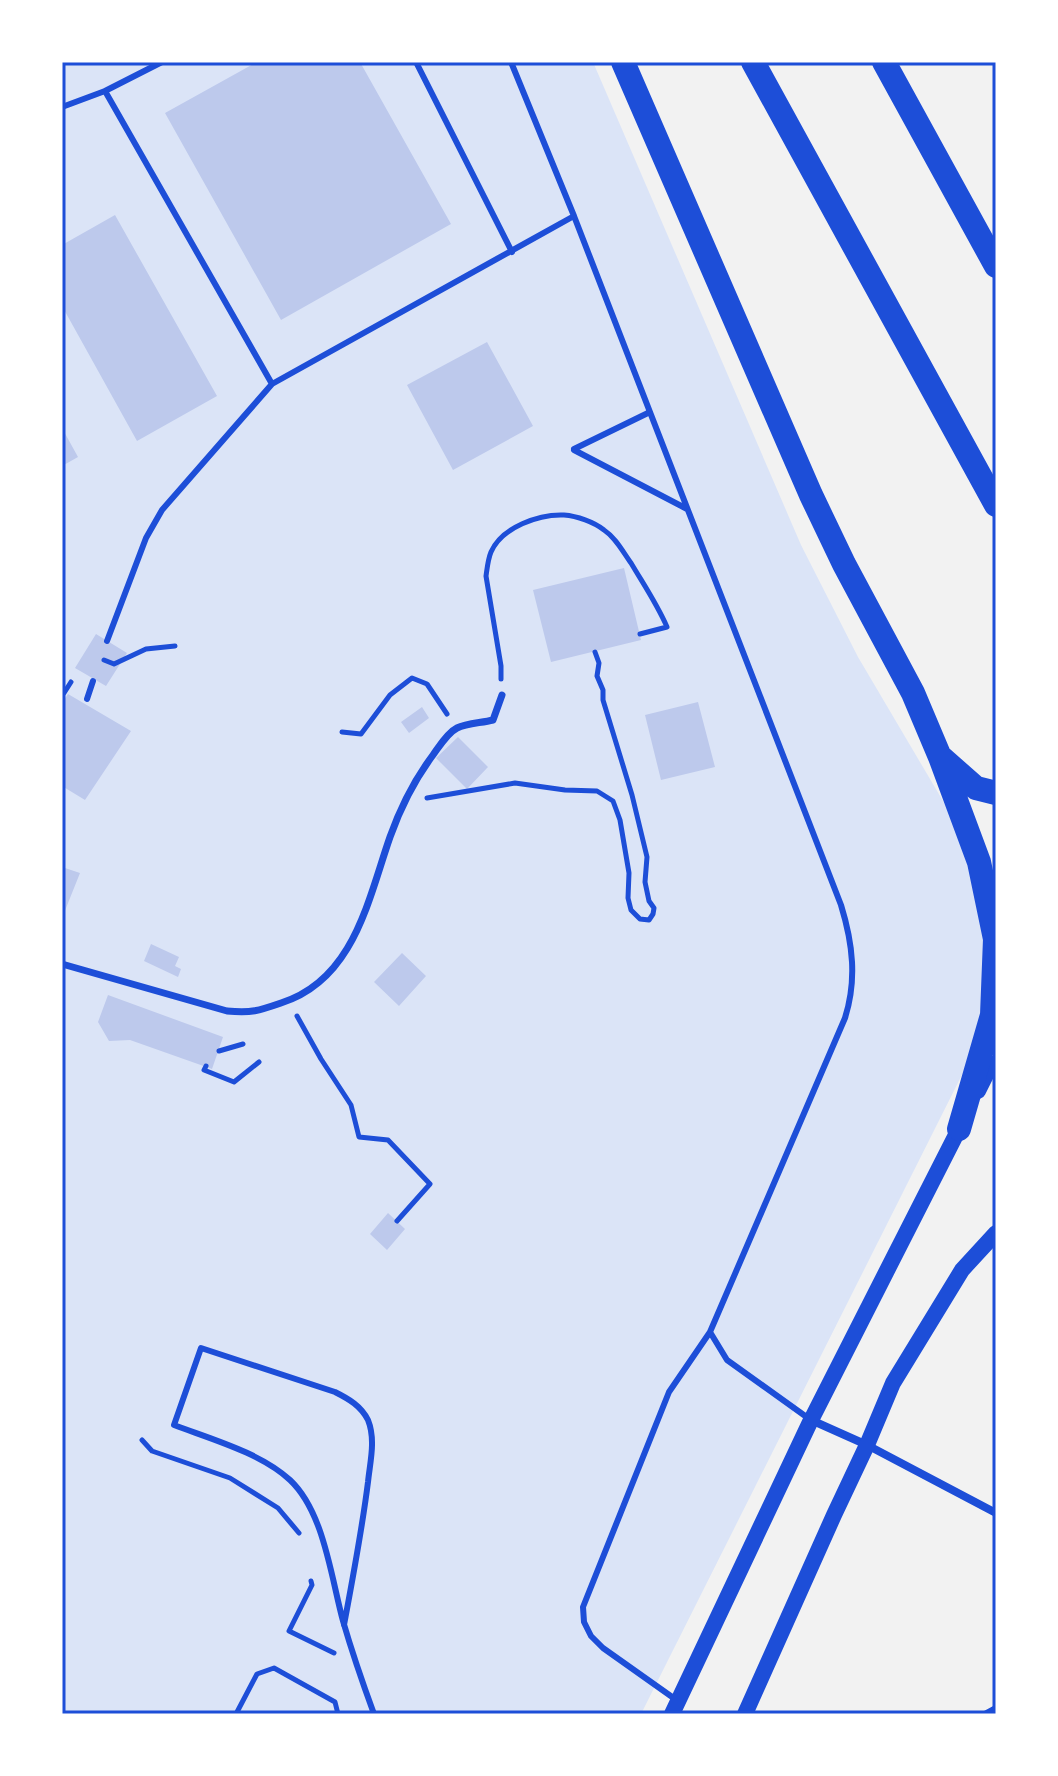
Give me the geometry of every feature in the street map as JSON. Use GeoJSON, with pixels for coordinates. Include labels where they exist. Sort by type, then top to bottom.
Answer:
{"type":"FeatureCollection","features":[{"type":"Feature","properties":{"kind":"highway"},"geometry":{"type":"LineString","coordinates":[[623,62],[805,482],[844,564],[913,693],[979,862],[995,939],[992,1015],[959,1129]]}},
{"type":"Feature","properties":{"kind":"highway"},"geometry":{"type":"LineString","coordinates":[[753,62],[996,505]]}},
{"type":"Feature","properties":{"kind":"highway"},"geometry":{"type":"LineString","coordinates":[[884,62],[996,266]]}},
{"type":"Feature","properties":{"kind":"highway"},"geometry":{"type":"LineString","coordinates":[[940,757],[976,788],[996,793]]}},
{"type":"Feature","properties":{"kind":"main road"},"geometry":{"type":"LineString","coordinates":[[675,1707],[811,1420],[986,1075],[996,1063]]}},
{"type":"Feature","properties":{"kind":"main road"},"geometry":{"type":"LineString","coordinates":[[745,1714],[893,1383],[962,1270],[996,1233]]}},
{"type":"Feature","properties":{"kind":"street"},"geometry":{"type":"LineString","coordinates":[[62,964],[227,1011],[250,1013],[289,1001],[324,980],[342,960],[359,930],[392,832],[420,772],[457,728],[493,720],[502,695]]}},
{"type":"Feature","properties":{"kind":"street"},"geometry":{"type":"LineString","coordinates":[[811,1420],[867,1445],[996,1513]]}},
{"type":"Feature","properties":{"kind":"lane"},"geometry":{"type":"LineString","coordinates":[[62,107],[105,91],[162,62]]}},
{"type":"Feature","properties":{"kind":"lane"},"geometry":{"type":"LineString","coordinates":[[416,62],[512,252]]}},
{"type":"Feature","properties":{"kind":"lane"},"geometry":{"type":"LineString","coordinates":[[511,62],[574,216],[849,931],[853,977],[851,1000],[845,1018],[710,1332],[669,1392],[583,1607],[584,1622],[591,1636],[675,1707]]}},
{"type":"Feature","properties":{"kind":"lane"},"geometry":{"type":"LineString","coordinates":[[105,91],[272,384]]}},
{"type":"Feature","properties":{"kind":"lane"},"geometry":{"type":"LineString","coordinates":[[107,641],[146,538],[162,510],[272,384],[574,216]]}},
{"type":"Feature","properties":{"kind":"lane"},"geometry":{"type":"LineString","coordinates":[[650,412],[574,450],[687,509]]}},
{"type":"Feature","properties":{"kind":"lane"},"geometry":{"type":"LineString","coordinates":[[87,699],[93,681]]}},
{"type":"Feature","properties":{"kind":"lane"},"geometry":{"type":"LineString","coordinates":[[710,1332],[727,1360],[811,1420]]}},
{"type":"Feature","properties":{"kind":"lane"},"geometry":{"type":"LineString","coordinates":[[344,1625],[363,1528],[373,1442],[364,1413],[352,1401],[332,1391],[201,1348],[174,1425],[269,1465],[289,1479],[308,1501],[318,1526],[344,1625],[374,1714]]}},
{"type":"Feature","properties":{"kind":"lane"},"geometry":{"type":"LineString","coordinates":[[985,1714],[996,1708]]}},
{"type":"Feature","properties":{"kind":"path"},"geometry":{"type":"LineString","coordinates":[[502,695],[501,666],[486,576],[491,552],[499,540],[523,524],[565,515],[606,531],[657,603],[667,627],[640,634]]}},
{"type":"Feature","properties":{"kind":"path"},"geometry":{"type":"LineString","coordinates":[[114,664],[146,649],[175,646]]}},
{"type":"Feature","properties":{"kind":"path"},"geometry":{"type":"LineString","coordinates":[[406,801],[515,783],[597,791],[613,801],[620,820],[629,873],[631,910],[640,919],[649,920],[654,908],[649,901],[645,882],[647,857],[603,690],[597,681],[599,663],[595,652]]}},
{"type":"Feature","properties":{"kind":"path"},"geometry":{"type":"LineString","coordinates":[[342,732],[361,734],[390,695],[412,678],[427,684],[457,728]]}},
{"type":"Feature","properties":{"kind":"path"},"geometry":{"type":"LineString","coordinates":[[289,1001],[351,1105],[359,1137],[388,1140],[430,1184],[397,1221]]}},
{"type":"Feature","properties":{"kind":"path"},"geometry":{"type":"LineString","coordinates":[[219,1051],[243,1044]]}},
{"type":"Feature","properties":{"kind":"path"},"geometry":{"type":"LineString","coordinates":[[206,1066],[204,1070],[234,1082],[259,1062]]}},
{"type":"Feature","properties":{"kind":"path"},"geometry":{"type":"LineString","coordinates":[[142,1440],[152,1451],[230,1478],[278,1508],[299,1533],[302,1546]]}},
{"type":"Feature","properties":{"kind":"path"},"geometry":{"type":"LineString","coordinates":[[309,1572],[312,1585],[289,1631],[334,1653]]}},
{"type":"Feature","properties":{"kind":"path"},"geometry":{"type":"LineString","coordinates":[[236,1714],[257,1674],[274,1668],[335,1702],[338,1714]]}},
{"type":"Feature","properties":{"kind":"shaded area"},"geometry":{"type":"Polygon","coordinates":[[[62,62],[593,62],[801,545],[858,657],[979,862],[992,1015],[641,1714],[62,1714],[62,62]]]}},
{"type":"Feature","properties":{"kind":"building"},"geometry":{"type":"Polygon","coordinates":[[[257,62],[360,62],[451,224],[281,320],[165,113],[257,62]]]}},
{"type":"Feature","properties":{"kind":"building"},"geometry":{"type":"Polygon","coordinates":[[[115,215],[217,396],[137,441],[62,306],[62,245],[115,215]]]}},
{"type":"Feature","properties":{"kind":"building"},"geometry":{"type":"Polygon","coordinates":[[[487,342],[533,426],[453,470],[407,385],[487,342]]]}},
{"type":"Feature","properties":{"kind":"building"},"geometry":{"type":"Polygon","coordinates":[[[62,428],[78,457],[62,466],[62,428]]]}},
{"type":"Feature","properties":{"kind":"building"},"geometry":{"type":"Polygon","coordinates":[[[624,568],[641,640],[551,662],[533,590],[624,568]]]}},
{"type":"Feature","properties":{"kind":"building"},"geometry":{"type":"Polygon","coordinates":[[[96,634],[127,653],[106,686],[75,668],[96,634]]]}},
{"type":"Feature","properties":{"kind":"building"},"geometry":{"type":"Polygon","coordinates":[[[68,694],[131,731],[85,800],[62,786],[62,703],[68,694]]]}},
{"type":"Feature","properties":{"kind":"building"},"geometry":{"type":"Polygon","coordinates":[[[698,702],[715,767],[661,780],[645,715],[698,702]]]}},
{"type":"Feature","properties":{"kind":"building"},"geometry":{"type":"Polygon","coordinates":[[[422,707],[429,718],[409,733],[401,722],[422,707]]]}},
{"type":"Feature","properties":{"kind":"building"},"geometry":{"type":"Polygon","coordinates":[[[458,737],[488,767],[467,789],[436,758],[458,737]]]}},
{"type":"Feature","properties":{"kind":"building"},"geometry":{"type":"Polygon","coordinates":[[[62,867],[80,873],[62,918],[62,867]]]}},
{"type":"Feature","properties":{"kind":"building"},"geometry":{"type":"Polygon","coordinates":[[[151,944],[179,957],[175,966],[181,969],[178,977],[144,961],[151,944]]]}},
{"type":"Feature","properties":{"kind":"building"},"geometry":{"type":"Polygon","coordinates":[[[402,953],[426,976],[399,1006],[374,982],[402,953]]]}},
{"type":"Feature","properties":{"kind":"building"},"geometry":{"type":"Polygon","coordinates":[[[108,995],[223,1037],[212,1069],[130,1040],[109,1041],[98,1022],[108,995]]]}},
{"type":"Feature","properties":{"kind":"building"},"geometry":{"type":"Polygon","coordinates":[[[388,1213],[405,1229],[387,1250],[370,1234],[388,1213]]]}}]}
